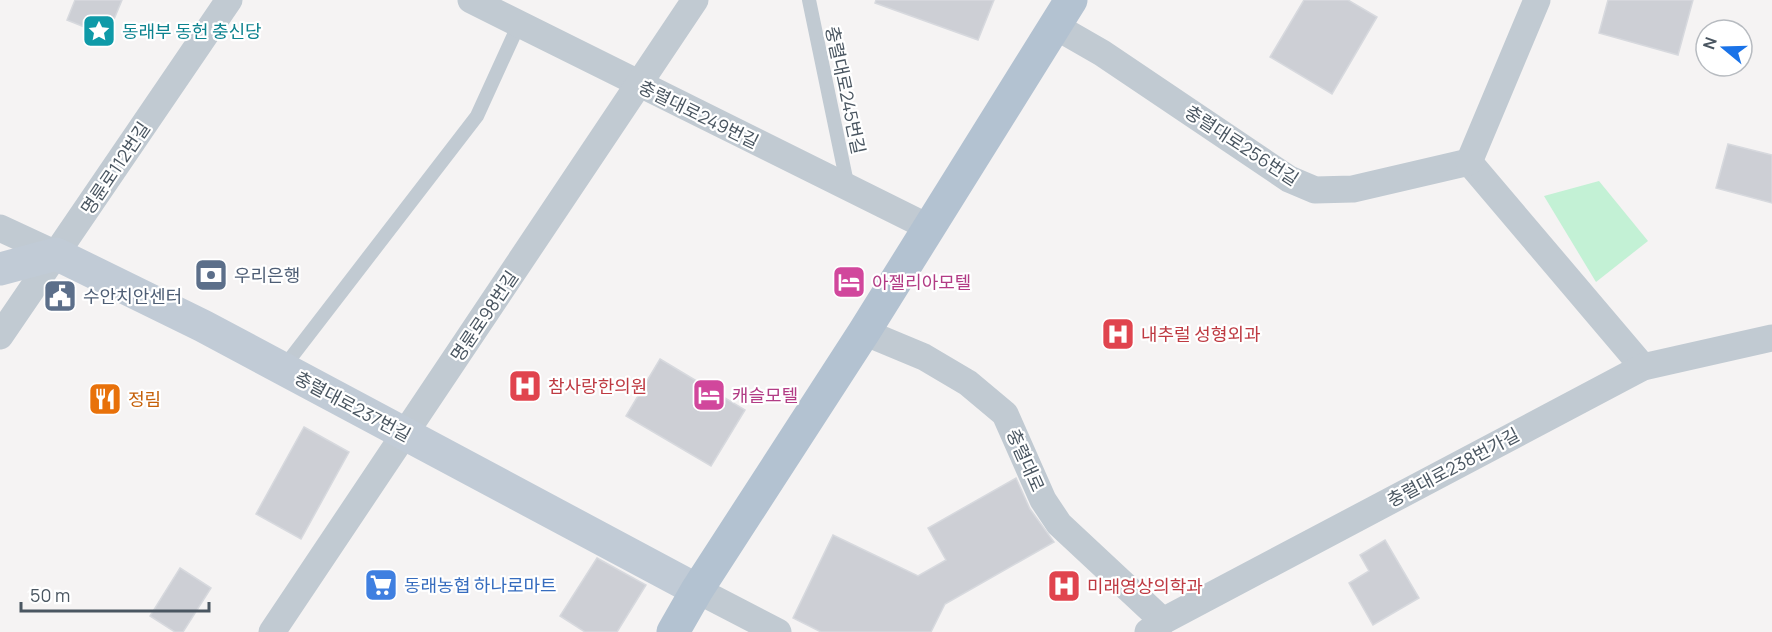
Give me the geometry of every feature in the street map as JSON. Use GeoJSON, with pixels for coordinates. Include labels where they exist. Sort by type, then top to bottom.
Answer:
{"type":"FeatureCollection","features":[{"type":"Feature","properties":{"kind":"main road"},"geometry":{"type":"LineString","coordinates":[[673,632],[697,590],[864,332],[1060,9]]}},
{"type":"Feature","properties":{"kind":"street","name":"명륜로112번길"},"geometry":{"type":"LineString","coordinates":[[0,336],[229,0]]}},
{"type":"Feature","properties":{"kind":"street","name":"충렬대로249번길"},"geometry":{"type":"LineString","coordinates":[[471,0],[928,227]]}},
{"type":"Feature","properties":{"kind":"street","name":"명륜로98번길"},"geometry":{"type":"LineString","coordinates":[[272,632],[695,0]]}},
{"type":"Feature","properties":{"kind":"street"},"geometry":{"type":"LineString","coordinates":[[1537,0],[1469,162],[1642,367]]}},
{"type":"Feature","properties":{"kind":"street","name":"충렬대로256번길"},"geometry":{"type":"LineString","coordinates":[[1060,9],[1101,53],[1289,178],[1315,190],[1353,189],[1469,162]]}},
{"type":"Feature","properties":{"kind":"street"},"geometry":{"type":"LineString","coordinates":[[0,228],[56,254]]}},
{"type":"Feature","properties":{"kind":"street"},"geometry":{"type":"LineString","coordinates":[[0,269],[56,254]]}},
{"type":"Feature","properties":{"kind":"street","name":"충렬대로237번길"},"geometry":{"type":"LineString","coordinates":[[56,254],[203,326],[697,590]]}},
{"type":"Feature","properties":{"kind":"street","name":"충렬대로"},"geometry":{"type":"LineString","coordinates":[[864,332],[942,367],[968,383],[1005,414],[1043,500],[1059,524],[1156,626]]}},
{"type":"Feature","properties":{"kind":"street","name":"충렬대로238번가길"},"geometry":{"type":"LineString","coordinates":[[1156,626],[1642,367],[1772,338]]}},
{"type":"Feature","properties":{"kind":"street"},"geometry":{"type":"LineString","coordinates":[[697,590],[778,632]]}},
{"type":"Feature","properties":{"kind":"lane","name":"충렬대로245번길"},"geometry":{"type":"LineString","coordinates":[[809,0],[848,188]]}},
{"type":"Feature","properties":{"kind":"lane"},"geometry":{"type":"LineString","coordinates":[[283,368],[477,116],[519,24]]}},
{"type":"Feature","properties":{"kind":"green space"},"geometry":{"type":"Polygon","coordinates":[[[1599,181],[1648,241],[1596,282],[1544,196],[1599,181]]]}},
{"type":"Feature","properties":{"kind":"building"},"geometry":{"type":"Polygon","coordinates":[[[75,0],[122,0],[107,36],[67,20],[75,0]]]}},
{"type":"Feature","properties":{"kind":"building"},"geometry":{"type":"Polygon","coordinates":[[[876,0],[994,0],[978,40],[875,3],[876,0]]]}},
{"type":"Feature","properties":{"kind":"building"},"geometry":{"type":"Polygon","coordinates":[[[1304,0],[1348,0],[1377,17],[1332,94],[1270,57],[1304,0]]]}},
{"type":"Feature","properties":{"kind":"building"},"geometry":{"type":"Polygon","coordinates":[[[1608,0],[1693,0],[1678,55],[1599,33],[1608,0]]]}},
{"type":"Feature","properties":{"kind":"building"},"geometry":{"type":"Polygon","coordinates":[[[1728,144],[1772,155],[1772,203],[1716,188],[1728,144]]]}},
{"type":"Feature","properties":{"kind":"building"},"geometry":{"type":"Polygon","coordinates":[[[660,359],[745,410],[711,466],[626,416],[660,359]]]}},
{"type":"Feature","properties":{"kind":"building"},"geometry":{"type":"Polygon","coordinates":[[[304,427],[349,452],[301,539],[256,514],[304,427]]]}},
{"type":"Feature","properties":{"kind":"building"},"geometry":{"type":"Polygon","coordinates":[[[1016,478],[1030,509],[1054,542],[945,604],[931,632],[821,632],[793,618],[833,535],[918,576],[946,560],[928,528],[1016,478]]]}},
{"type":"Feature","properties":{"kind":"building"},"geometry":{"type":"Polygon","coordinates":[[[1385,540],[1419,598],[1373,625],[1349,583],[1369,571],[1360,555],[1385,540]]]}},
{"type":"Feature","properties":{"kind":"building"},"geometry":{"type":"Polygon","coordinates":[[[597,558],[646,585],[617,632],[585,632],[560,616],[597,558]]]}},
{"type":"Feature","properties":{"kind":"building"},"geometry":{"type":"Polygon","coordinates":[[[180,568],[211,588],[183,632],[175,632],[150,616],[180,568]]]}},
{"type":"Feature","properties":{"kind":"place","name":"동래부 동헌 충신당"},"geometry":{"type":"Point","coordinates":[99,31]}},
{"type":"Feature","properties":{"kind":"place","name":"우리은행"},"geometry":{"type":"Point","coordinates":[211,275]}},
{"type":"Feature","properties":{"kind":"place","name":"아젤리아모텔"},"geometry":{"type":"Point","coordinates":[849,282]}},
{"type":"Feature","properties":{"kind":"place","name":"수안치안센터"},"geometry":{"type":"Point","coordinates":[60,296]}},
{"type":"Feature","properties":{"kind":"place","name":"내추럴 성형외과"},"geometry":{"type":"Point","coordinates":[1118,334]}},
{"type":"Feature","properties":{"kind":"place","name":"참사랑한의원"},"geometry":{"type":"Point","coordinates":[525,386]}},
{"type":"Feature","properties":{"kind":"place","name":"캐슬모텔"},"geometry":{"type":"Point","coordinates":[709,395]}},
{"type":"Feature","properties":{"kind":"place","name":"정림"},"geometry":{"type":"Point","coordinates":[105,399]}},
{"type":"Feature","properties":{"kind":"place","name":"동래농협 하나로마트"},"geometry":{"type":"Point","coordinates":[381,585]}},
{"type":"Feature","properties":{"kind":"place","name":"미래영상의학과"},"geometry":{"type":"Point","coordinates":[1064,586]}}]}
